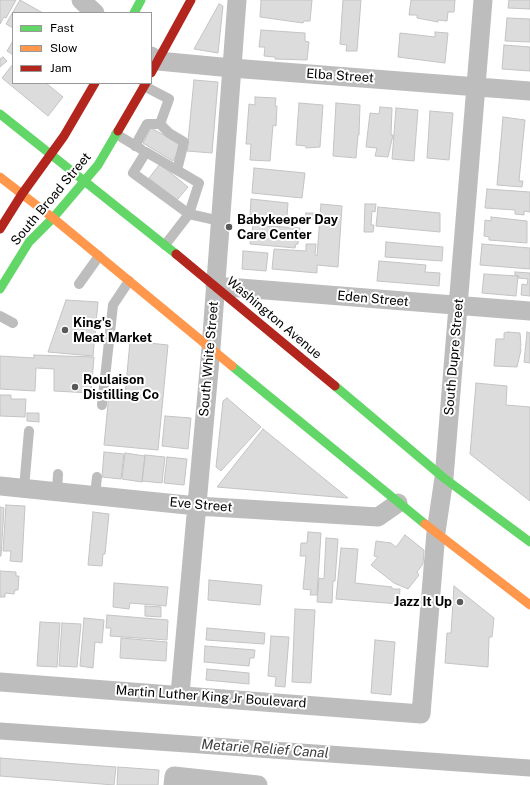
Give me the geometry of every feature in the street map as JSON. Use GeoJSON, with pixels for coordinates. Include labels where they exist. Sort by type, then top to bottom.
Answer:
{"type":"FeatureCollection","features":[{"type":"Feature","properties":{"kind":"street"},"geometry":{"type":"LineString","coordinates":[[81,0],[94,12]]}},
{"type":"Feature","properties":{"kind":"street"},"geometry":{"type":"LineString","coordinates":[[135,12],[142,0]]}},
{"type":"Feature","properties":{"kind":"street"},"geometry":{"type":"LineString","coordinates":[[153,63],[191,0]]}},
{"type":"Feature","properties":{"kind":"street","name":"South White Street"},"geometry":{"type":"LineString","coordinates":[[180,694],[211,348],[237,0]]}},
{"type":"Feature","properties":{"kind":"street","name":"South Dupre Street"},"geometry":{"type":"LineString","coordinates":[[421,714],[436,532],[444,478],[483,0]]}},
{"type":"Feature","properties":{"kind":"street","name":"Elba Street"},"geometry":{"type":"LineString","coordinates":[[153,63],[530,91]]}},
{"type":"Feature","properties":{"kind":"street","name":"South Broad Street"},"geometry":{"type":"LineString","coordinates":[[0,228],[22,194],[67,132],[94,84]]}},
{"type":"Feature","properties":{"kind":"street","name":"South Broad Street"},"geometry":{"type":"LineString","coordinates":[[0,289],[29,242],[53,218],[98,165],[145,84]]}},
{"type":"Feature","properties":{"kind":"street","name":"Washington Avenue"},"geometry":{"type":"LineString","coordinates":[[0,114],[85,180],[216,286],[444,478],[529,540]]}},
{"type":"Feature","properties":{"kind":"street"},"geometry":{"type":"LineString","coordinates":[[0,177],[53,218],[398,503],[530,605]]}},
{"type":"Feature","properties":{"kind":"street","name":"Eden Street"},"geometry":{"type":"LineString","coordinates":[[216,286],[530,312]]}},
{"type":"Feature","properties":{"kind":"street","name":"Eve Street"},"geometry":{"type":"LineString","coordinates":[[0,486],[24,488],[58,483],[96,486],[197,506],[378,517],[398,503]]}},
{"type":"Feature","properties":{"kind":"street","name":"Martin Luther King Jr Boulevard"},"geometry":{"type":"LineString","coordinates":[[0,682],[180,694],[421,714]]}},
{"type":"Feature","properties":{"kind":"street"},"geometry":{"type":"LineString","coordinates":[[174,781],[258,785]]}},
{"type":"Feature","properties":{"kind":"lane"},"geometry":{"type":"LineString","coordinates":[[145,84],[169,99],[160,124]]}},
{"type":"Feature","properties":{"kind":"lane"},"geometry":{"type":"LineString","coordinates":[[135,146],[147,124],[160,124]]}},
{"type":"Feature","properties":{"kind":"lane"},"geometry":{"type":"LineString","coordinates":[[160,124],[168,135],[184,142],[177,170]]}},
{"type":"Feature","properties":{"kind":"lane"},"geometry":{"type":"LineString","coordinates":[[116,134],[135,146],[153,154],[199,183],[189,214],[165,245]]}},
{"type":"Feature","properties":{"kind":"lane"},"geometry":{"type":"LineString","coordinates":[[153,154],[133,173],[189,214],[220,221]]}},
{"type":"Feature","properties":{"kind":"lane"},"geometry":{"type":"LineString","coordinates":[[79,284],[99,256]]}},
{"type":"Feature","properties":{"kind":"lane"},"geometry":{"type":"LineString","coordinates":[[102,405],[113,305],[129,281]]}},
{"type":"Feature","properties":{"kind":"lane"},"geometry":{"type":"LineString","coordinates":[[0,316],[13,323]]}},
{"type":"Feature","properties":{"kind":"lane"},"geometry":{"type":"LineString","coordinates":[[24,488],[29,430]]}},
{"type":"Feature","properties":{"kind":"building"},"geometry":{"type":"Polygon","coordinates":[[[0,0],[16,0],[6,18],[4,17],[0,24],[0,0]]]}},
{"type":"Feature","properties":{"kind":"building"},"geometry":{"type":"Polygon","coordinates":[[[20,0],[41,12],[13,12],[20,0]]]}},
{"type":"Feature","properties":{"kind":"building"},"geometry":{"type":"Polygon","coordinates":[[[261,0],[312,0],[310,21],[304,21],[303,23],[260,17],[261,0]]]}},
{"type":"Feature","properties":{"kind":"building"},"geometry":{"type":"Polygon","coordinates":[[[343,0],[361,0],[357,51],[346,51],[347,45],[340,44],[343,0]]]}},
{"type":"Feature","properties":{"kind":"building"},"geometry":{"type":"Polygon","coordinates":[[[411,0],[455,0],[454,12],[448,12],[447,21],[438,20],[438,22],[417,18],[417,15],[409,15],[411,0]]]}},
{"type":"Feature","properties":{"kind":"building"},"geometry":{"type":"Polygon","coordinates":[[[509,0],[530,0],[530,9],[508,8],[509,0]]]}},
{"type":"Feature","properties":{"kind":"building"},"geometry":{"type":"Polygon","coordinates":[[[219,4],[223,6],[218,53],[194,49],[219,4]]]}},
{"type":"Feature","properties":{"kind":"building"},"geometry":{"type":"Polygon","coordinates":[[[12,14],[12,27],[6,24],[12,14]]]}},
{"type":"Feature","properties":{"kind":"building"},"geometry":{"type":"Polygon","coordinates":[[[507,18],[530,19],[530,42],[505,41],[507,18]]]}},
{"type":"Feature","properties":{"kind":"building"},"geometry":{"type":"Polygon","coordinates":[[[261,30],[305,33],[305,41],[309,42],[307,60],[275,59],[275,57],[264,56],[265,47],[259,47],[261,30]]]}},
{"type":"Feature","properties":{"kind":"building"},"geometry":{"type":"Polygon","coordinates":[[[435,32],[448,33],[445,63],[398,57],[400,33],[435,37],[435,32]]]}},
{"type":"Feature","properties":{"kind":"building"},"geometry":{"type":"Polygon","coordinates":[[[12,43],[12,54],[7,51],[12,43]]]}},
{"type":"Feature","properties":{"kind":"building"},"geometry":{"type":"Polygon","coordinates":[[[504,45],[530,47],[530,71],[502,69],[504,45]]]}},
{"type":"Feature","properties":{"kind":"building"},"geometry":{"type":"Polygon","coordinates":[[[3,57],[7,61],[0,67],[0,59],[3,57]]]}},
{"type":"Feature","properties":{"kind":"building"},"geometry":{"type":"Polygon","coordinates":[[[12,65],[12,84],[47,84],[63,97],[48,116],[2,78],[12,65]]]}},
{"type":"Feature","properties":{"kind":"building"},"geometry":{"type":"Polygon","coordinates":[[[194,80],[218,82],[212,153],[187,151],[194,80]]]}},
{"type":"Feature","properties":{"kind":"building"},"geometry":{"type":"Polygon","coordinates":[[[255,97],[276,98],[276,126],[273,125],[270,161],[250,160],[251,144],[246,144],[249,104],[255,105],[255,97]]]}},
{"type":"Feature","properties":{"kind":"building"},"geometry":{"type":"Polygon","coordinates":[[[299,103],[323,105],[320,147],[306,148],[306,146],[296,145],[299,103]]]}},
{"type":"Feature","properties":{"kind":"building"},"geometry":{"type":"Polygon","coordinates":[[[336,103],[360,105],[359,135],[356,158],[333,156],[336,103]]]}},
{"type":"Feature","properties":{"kind":"building"},"geometry":{"type":"Polygon","coordinates":[[[380,107],[392,108],[391,135],[393,135],[388,157],[375,156],[377,148],[366,147],[370,113],[379,114],[380,107]]]}},
{"type":"Feature","properties":{"kind":"building"},"geometry":{"type":"Polygon","coordinates":[[[396,108],[418,110],[414,161],[392,159],[396,108]]]}},
{"type":"Feature","properties":{"kind":"building"},"geometry":{"type":"Polygon","coordinates":[[[430,111],[453,113],[449,160],[427,158],[430,111]]]}},
{"type":"Feature","properties":{"kind":"building"},"geometry":{"type":"Polygon","coordinates":[[[503,117],[525,120],[519,181],[523,181],[522,187],[497,185],[503,117]]]}},
{"type":"Feature","properties":{"kind":"building"},"geometry":{"type":"Polygon","coordinates":[[[151,128],[182,145],[173,161],[143,143],[151,128]]]}},
{"type":"Feature","properties":{"kind":"building"},"geometry":{"type":"Polygon","coordinates":[[[160,164],[188,187],[177,200],[149,178],[160,164]]]}},
{"type":"Feature","properties":{"kind":"building"},"geometry":{"type":"Polygon","coordinates":[[[254,168],[305,173],[302,198],[252,193],[254,168]]]}},
{"type":"Feature","properties":{"kind":"building"},"geometry":{"type":"Polygon","coordinates":[[[487,189],[530,192],[530,212],[524,211],[524,215],[515,214],[515,210],[485,208],[487,189]]]}},
{"type":"Feature","properties":{"kind":"building"},"geometry":{"type":"Polygon","coordinates":[[[251,199],[288,203],[287,217],[291,218],[291,224],[254,221],[254,217],[250,217],[251,199]]]}},
{"type":"Feature","properties":{"kind":"building"},"geometry":{"type":"Polygon","coordinates":[[[321,204],[342,206],[338,267],[317,265],[317,273],[272,269],[274,249],[306,251],[306,244],[316,244],[315,255],[317,256],[321,204]]]}},
{"type":"Feature","properties":{"kind":"building"},"geometry":{"type":"Polygon","coordinates":[[[365,204],[376,204],[375,212],[372,211],[371,225],[374,225],[373,232],[364,232],[365,204]]]}},
{"type":"Feature","properties":{"kind":"building"},"geometry":{"type":"Polygon","coordinates":[[[378,207],[440,213],[440,232],[376,226],[378,207]]]}},
{"type":"Feature","properties":{"kind":"building"},"geometry":{"type":"Polygon","coordinates":[[[306,213],[319,213],[319,220],[305,219],[306,213]]]}},
{"type":"Feature","properties":{"kind":"building"},"geometry":{"type":"Polygon","coordinates":[[[491,217],[527,221],[527,243],[489,240],[489,237],[484,236],[485,220],[491,221],[491,217]]]}},
{"type":"Feature","properties":{"kind":"building"},"geometry":{"type":"Polygon","coordinates":[[[253,225],[300,228],[298,244],[296,244],[295,248],[250,244],[253,225]]]}},
{"type":"Feature","properties":{"kind":"building"},"geometry":{"type":"Polygon","coordinates":[[[386,242],[443,247],[442,261],[385,257],[386,242]]]}},
{"type":"Feature","properties":{"kind":"building"},"geometry":{"type":"Polygon","coordinates":[[[482,244],[530,248],[530,269],[480,265],[482,244]]]}},
{"type":"Feature","properties":{"kind":"building"},"geometry":{"type":"Polygon","coordinates":[[[243,251],[268,253],[266,271],[242,269],[243,251]]]}},
{"type":"Feature","properties":{"kind":"building"},"geometry":{"type":"Polygon","coordinates":[[[379,261],[426,265],[425,272],[440,273],[439,286],[377,281],[379,261]]]}},
{"type":"Feature","properties":{"kind":"building"},"geometry":{"type":"Polygon","coordinates":[[[515,272],[530,273],[530,296],[521,295],[522,284],[527,285],[528,279],[518,278],[519,276],[515,275],[515,272]]]}},
{"type":"Feature","properties":{"kind":"building"},"geometry":{"type":"Polygon","coordinates":[[[484,274],[518,276],[516,296],[482,293],[484,274]]]}},
{"type":"Feature","properties":{"kind":"building"},"geometry":{"type":"Polygon","coordinates":[[[66,300],[98,302],[93,356],[48,352],[66,300]]]}},
{"type":"Feature","properties":{"kind":"building"},"geometry":{"type":"Polygon","coordinates":[[[527,332],[530,333],[530,363],[524,362],[527,332]]]}},
{"type":"Feature","properties":{"kind":"building"},"geometry":{"type":"Polygon","coordinates":[[[504,333],[520,333],[521,350],[517,367],[494,366],[496,339],[504,339],[504,333]]]}},
{"type":"Feature","properties":{"kind":"building"},"geometry":{"type":"Polygon","coordinates":[[[130,341],[168,345],[158,450],[104,445],[109,394],[125,396],[130,341]]]}},
{"type":"Feature","properties":{"kind":"building"},"geometry":{"type":"Polygon","coordinates":[[[34,355],[94,357],[91,393],[54,391],[54,369],[36,368],[35,391],[0,389],[0,356],[34,358],[34,355]]]}},
{"type":"Feature","properties":{"kind":"building"},"geometry":{"type":"Polygon","coordinates":[[[476,383],[507,386],[506,405],[530,407],[530,501],[470,454],[476,383]]]}},
{"type":"Feature","properties":{"kind":"building"},"geometry":{"type":"Polygon","coordinates":[[[0,395],[11,395],[11,399],[26,399],[25,417],[0,416],[0,395]]]}},
{"type":"Feature","properties":{"kind":"building"},"geometry":{"type":"Polygon","coordinates":[[[227,398],[261,427],[221,471],[216,467],[223,401],[227,398]]]}},
{"type":"Feature","properties":{"kind":"building"},"geometry":{"type":"Polygon","coordinates":[[[27,413],[39,413],[39,422],[27,421],[27,413]]]}},
{"type":"Feature","properties":{"kind":"building"},"geometry":{"type":"Polygon","coordinates":[[[165,416],[191,418],[188,449],[162,446],[165,416]]]}},
{"type":"Feature","properties":{"kind":"building"},"geometry":{"type":"Polygon","coordinates":[[[263,429],[348,498],[217,487],[263,429]]]}},
{"type":"Feature","properties":{"kind":"building"},"geometry":{"type":"Polygon","coordinates":[[[104,452],[124,454],[121,479],[102,477],[104,452]]]}},
{"type":"Feature","properties":{"kind":"building"},"geometry":{"type":"Polygon","coordinates":[[[125,453],[145,456],[142,482],[122,479],[125,453]]]}},
{"type":"Feature","properties":{"kind":"building"},"geometry":{"type":"Polygon","coordinates":[[[145,455],[165,457],[162,483],[142,481],[145,455]]]}},
{"type":"Feature","properties":{"kind":"building"},"geometry":{"type":"Polygon","coordinates":[[[167,457],[187,459],[184,485],[164,483],[167,457]]]}},
{"type":"Feature","properties":{"kind":"building"},"geometry":{"type":"Polygon","coordinates":[[[6,505],[25,506],[22,562],[10,561],[11,551],[3,551],[6,505]]]}},
{"type":"Feature","properties":{"kind":"building"},"geometry":{"type":"Polygon","coordinates":[[[0,507],[4,508],[1,556],[0,556],[0,507]]]}},
{"type":"Feature","properties":{"kind":"building"},"geometry":{"type":"Polygon","coordinates":[[[93,512],[109,514],[105,554],[103,554],[102,566],[88,565],[93,512]]]}},
{"type":"Feature","properties":{"kind":"building"},"geometry":{"type":"Polygon","coordinates":[[[308,532],[321,533],[317,595],[310,595],[311,590],[303,589],[306,556],[300,556],[301,543],[307,543],[308,532]]]}},
{"type":"Feature","properties":{"kind":"building"},"geometry":{"type":"Polygon","coordinates":[[[405,535],[424,550],[423,564],[417,572],[419,575],[408,589],[394,583],[371,565],[378,557],[374,556],[376,541],[391,543],[396,547],[405,535]]]}},
{"type":"Feature","properties":{"kind":"building"},"geometry":{"type":"Polygon","coordinates":[[[326,538],[338,539],[332,603],[317,602],[319,578],[324,579],[326,538]]]}},
{"type":"Feature","properties":{"kind":"building"},"geometry":{"type":"Polygon","coordinates":[[[341,548],[358,549],[355,583],[400,589],[399,604],[336,599],[341,548]]]}},
{"type":"Feature","properties":{"kind":"building"},"geometry":{"type":"Polygon","coordinates":[[[0,571],[16,572],[16,576],[19,576],[18,590],[15,590],[14,594],[5,593],[5,597],[0,597],[0,571]]]}},
{"type":"Feature","properties":{"kind":"building"},"geometry":{"type":"Polygon","coordinates":[[[209,580],[262,585],[260,605],[208,600],[209,580]]]}},
{"type":"Feature","properties":{"kind":"building"},"geometry":{"type":"Polygon","coordinates":[[[114,583],[168,587],[166,606],[130,603],[129,609],[113,607],[114,583]]]}},
{"type":"Feature","properties":{"kind":"building"},"geometry":{"type":"Polygon","coordinates":[[[454,586],[494,618],[492,637],[489,637],[488,667],[445,663],[447,633],[451,633],[454,586]]]}},
{"type":"Feature","properties":{"kind":"building"},"geometry":{"type":"Polygon","coordinates":[[[145,606],[161,607],[161,617],[145,616],[145,606]]]}},
{"type":"Feature","properties":{"kind":"building"},"geometry":{"type":"Polygon","coordinates":[[[295,609],[315,610],[311,683],[292,682],[295,609]]]}},
{"type":"Feature","properties":{"kind":"building"},"geometry":{"type":"Polygon","coordinates":[[[107,615],[168,620],[167,640],[110,636],[111,628],[106,628],[107,615]]]}},
{"type":"Feature","properties":{"kind":"building"},"geometry":{"type":"Polygon","coordinates":[[[84,618],[104,620],[102,643],[95,642],[93,668],[80,666],[84,618]]]}},
{"type":"Feature","properties":{"kind":"building"},"geometry":{"type":"Polygon","coordinates":[[[40,622],[60,623],[57,667],[37,666],[40,622]]]}},
{"type":"Feature","properties":{"kind":"building"},"geometry":{"type":"Polygon","coordinates":[[[62,623],[81,624],[77,667],[59,666],[62,623]]]}},
{"type":"Feature","properties":{"kind":"building"},"geometry":{"type":"Polygon","coordinates":[[[207,628],[265,633],[264,644],[206,640],[207,628]]]}},
{"type":"Feature","properties":{"kind":"building"},"geometry":{"type":"Polygon","coordinates":[[[271,636],[289,637],[285,687],[275,686],[276,677],[268,676],[271,636]]]}},
{"type":"Feature","properties":{"kind":"building"},"geometry":{"type":"Polygon","coordinates":[[[121,638],[167,642],[166,661],[120,658],[121,638]]]}},
{"type":"Feature","properties":{"kind":"building"},"geometry":{"type":"Polygon","coordinates":[[[375,640],[395,642],[391,695],[371,693],[375,640]]]}},
{"type":"Feature","properties":{"kind":"building"},"geometry":{"type":"Polygon","coordinates":[[[205,646],[255,650],[254,658],[250,658],[249,666],[204,662],[205,646]]]}},
{"type":"Feature","properties":{"kind":"building"},"geometry":{"type":"Polygon","coordinates":[[[207,669],[249,673],[249,684],[206,680],[207,669]]]}},
{"type":"Feature","properties":{"kind":"building"},"geometry":{"type":"Polygon","coordinates":[[[0,758],[116,767],[114,785],[0,776],[0,758]]]}},
{"type":"Feature","properties":{"kind":"building"},"geometry":{"type":"Polygon","coordinates":[[[118,767],[159,770],[158,785],[117,785],[118,767]]]}},
{"type":"Feature","properties":{"kind":"waterway","name":"Metarie Relief Canal"},"geometry":{"type":"LineString","coordinates":[[0,731],[530,768]]}},
{"type":"Feature","properties":{"kind":"traffic: fast"},"geometry":{"type":"LineString","coordinates":[[135,12],[141,0]]}},
{"type":"Feature","properties":{"kind":"traffic: fast"},"geometry":{"type":"LineString","coordinates":[[0,114],[176,254]]}},
{"type":"Feature","properties":{"kind":"traffic: fast"},"geometry":{"type":"LineString","coordinates":[[0,289],[29,242],[53,218],[98,165],[118,131]]}},
{"type":"Feature","properties":{"kind":"traffic: fast"},"geometry":{"type":"LineString","coordinates":[[232,366],[425,524]]}},
{"type":"Feature","properties":{"kind":"traffic: fast"},"geometry":{"type":"LineString","coordinates":[[335,386],[444,478],[530,542]]}},
{"type":"Feature","properties":{"kind":"traffic: slow"},"geometry":{"type":"LineString","coordinates":[[0,177],[53,218],[232,366]]}},
{"type":"Feature","properties":{"kind":"traffic: slow"},"geometry":{"type":"LineString","coordinates":[[425,524],[530,605]]}},
{"type":"Feature","properties":{"kind":"traffic: jam"},"geometry":{"type":"LineString","coordinates":[[152,71],[191,0]]}},
{"type":"Feature","properties":{"kind":"traffic: jam"},"geometry":{"type":"LineString","coordinates":[[0,229],[22,194],[64,136],[94,84]]}},
{"type":"Feature","properties":{"kind":"traffic: jam"},"geometry":{"type":"LineString","coordinates":[[118,131],[145,84]]}},
{"type":"Feature","properties":{"kind":"traffic: jam"},"geometry":{"type":"LineString","coordinates":[[176,254],[335,386]]}},
{"type":"Feature","properties":{"kind":"place","name":"Babykeeper Day Care Center"},"geometry":{"type":"Point","coordinates":[229,227]}},
{"type":"Feature","properties":{"kind":"place","name":"King's Meat Market"},"geometry":{"type":"Point","coordinates":[65,330]}},
{"type":"Feature","properties":{"kind":"place","name":"Roulaison Distilling Co"},"geometry":{"type":"Point","coordinates":[75,387]}},
{"type":"Feature","properties":{"kind":"place","name":"Jazz It Up"},"geometry":{"type":"Point","coordinates":[460,602]}}]}
